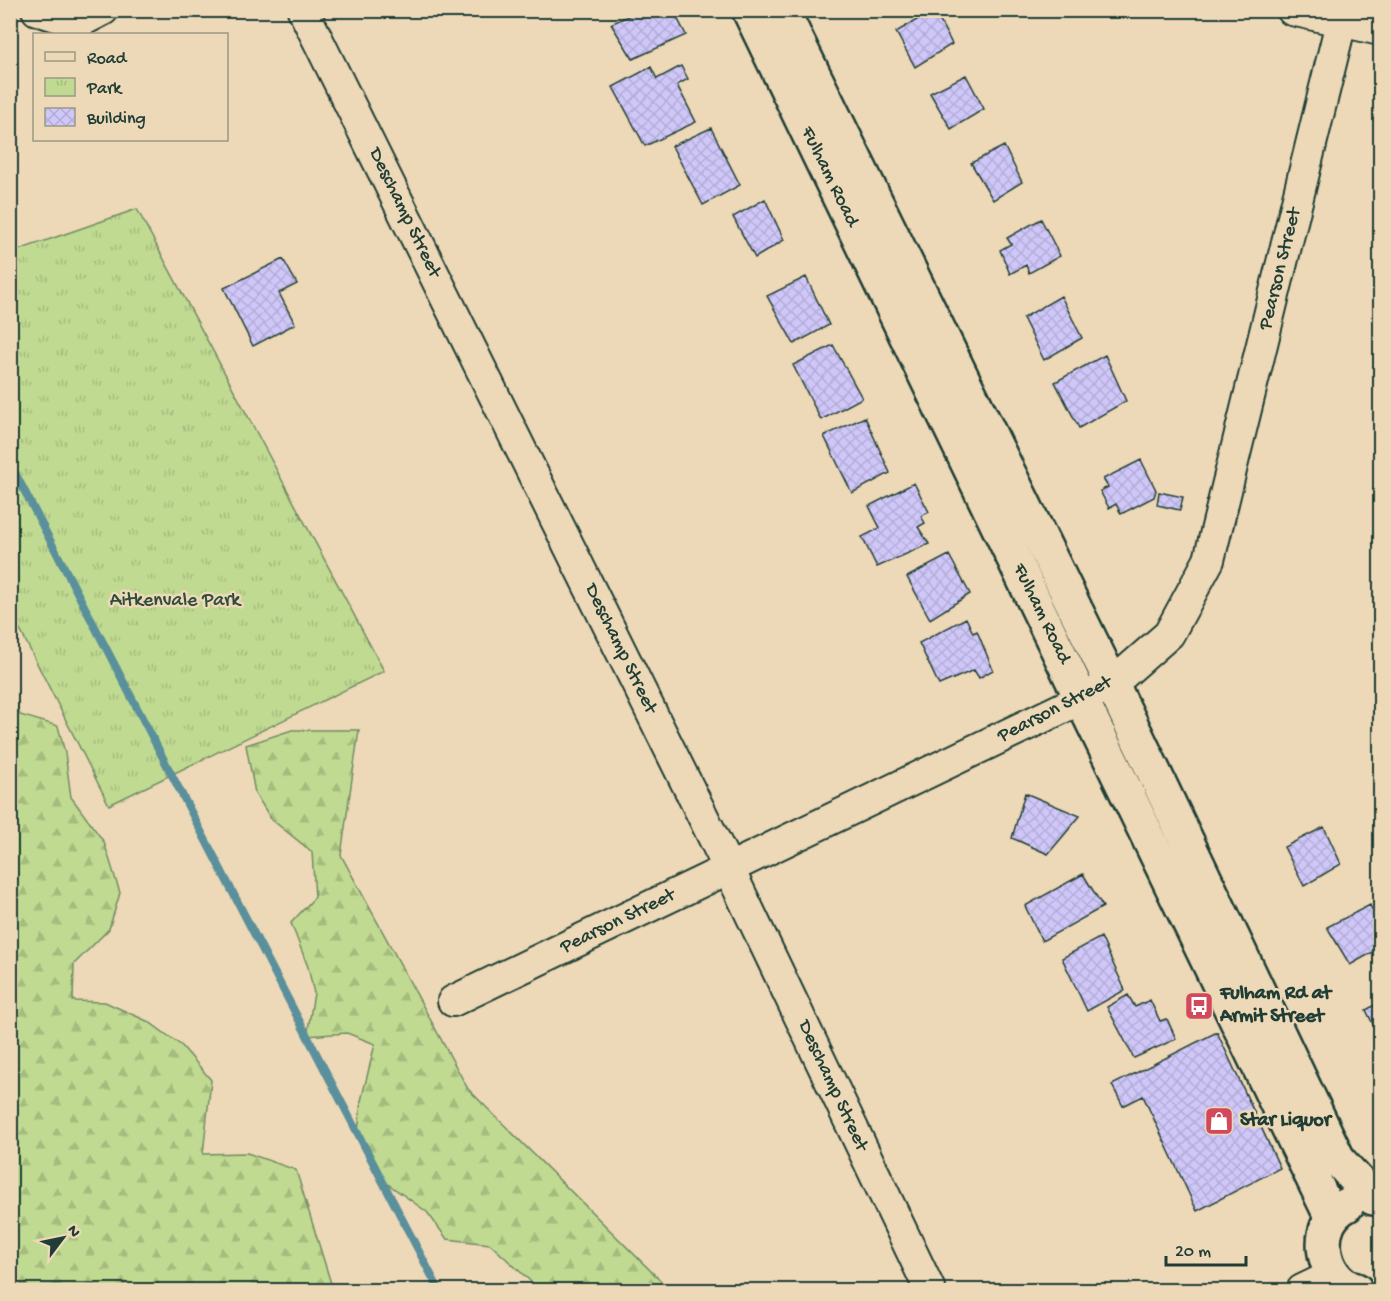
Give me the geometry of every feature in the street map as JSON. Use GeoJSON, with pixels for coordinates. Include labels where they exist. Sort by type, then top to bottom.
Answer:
{"type":"FeatureCollection","features":[{"type":"Feature","properties":{"kind":"street"},"geometry":{"type":"LineString","coordinates":[[37,10],[78,22],[103,10]]}},
{"type":"Feature","properties":{"kind":"street","name":"Deschamp Street"},"geometry":{"type":"LineString","coordinates":[[303,10],[729,869],[930,1290]]}},
{"type":"Feature","properties":{"kind":"street"},"geometry":{"type":"LineString","coordinates":[[1292,10],[1342,16],[1380,30]]}},
{"type":"Feature","properties":{"kind":"street","name":"Fulham Road"},"geometry":{"type":"LineString","coordinates":[[771,13],[1112,684],[1339,1161],[1377,1199]]}},
{"type":"Feature","properties":{"kind":"street","name":"Fulham Road"},"geometry":{"type":"LineString","coordinates":[[771,13],[1082,698],[1332,1218]]}},
{"type":"Feature","properties":{"kind":"street","name":"Pearson Street"},"geometry":{"type":"LineString","coordinates":[[453,1001],[1112,684],[1169,634],[1209,560],[1342,16]]}},
{"type":"Feature","properties":{"kind":"street"},"geometry":{"type":"LineString","coordinates":[[1345,1282],[1325,1260],[1323,1243],[1327,1227],[1343,1207],[1358,1200],[1377,1199]]}},
{"type":"Feature","properties":{"kind":"street"},"geometry":{"type":"LineString","coordinates":[[1302,1290],[1345,1282]]}},
{"type":"Feature","properties":{"kind":"green space","name":"Aitkenvale Park"},"geometry":{"type":"Polygon","coordinates":[[[137,209],[384,671],[109,805],[19,628],[11,621],[10,253],[137,209]]]}},
{"type":"Feature","properties":{"kind":"green space"},"geometry":{"type":"Polygon","coordinates":[[[10,688],[20,715],[58,726],[65,753],[71,797],[104,842],[120,893],[109,929],[74,964],[73,1001],[105,1002],[149,1022],[182,1046],[211,1080],[203,1154],[247,1153],[296,1170],[333,1290],[11,1290],[10,688]]]}},
{"type":"Feature","properties":{"kind":"green space"},"geometry":{"type":"Polygon","coordinates":[[[292,730],[359,730],[341,855],[468,1089],[670,1290],[540,1290],[490,1244],[447,1239],[427,1212],[381,1179],[358,1133],[361,1101],[375,1044],[347,1033],[307,1036],[314,993],[308,967],[291,923],[315,897],[312,852],[271,819],[255,793],[246,745],[292,730]]]}},
{"type":"Feature","properties":{"kind":"building"},"geometry":{"type":"Polygon","coordinates":[[[640,10],[673,10],[686,35],[633,59],[611,24],[640,10]]]}},
{"type":"Feature","properties":{"kind":"building"},"geometry":{"type":"Polygon","coordinates":[[[934,10],[952,44],[915,67],[896,32],[934,10]]]}},
{"type":"Feature","properties":{"kind":"building"},"geometry":{"type":"Polygon","coordinates":[[[681,66],[688,79],[677,85],[696,122],[645,146],[613,87],[651,67],[657,79],[681,66]]]}},
{"type":"Feature","properties":{"kind":"building"},"geometry":{"type":"Polygon","coordinates":[[[966,75],[984,109],[951,129],[930,93],[966,75]]]}},
{"type":"Feature","properties":{"kind":"building"},"geometry":{"type":"Polygon","coordinates":[[[711,128],[740,185],[703,205],[672,146],[711,128]]]}},
{"type":"Feature","properties":{"kind":"building"},"geometry":{"type":"Polygon","coordinates":[[[1004,146],[1022,182],[993,200],[971,163],[1004,146]]]}},
{"type":"Feature","properties":{"kind":"building"},"geometry":{"type":"Polygon","coordinates":[[[765,199],[784,240],[755,258],[733,217],[765,199]]]}},
{"type":"Feature","properties":{"kind":"building"},"geometry":{"type":"Polygon","coordinates":[[[1041,219],[1060,256],[1029,273],[1026,265],[1010,274],[1000,250],[1011,244],[1007,238],[1041,219]]]}},
{"type":"Feature","properties":{"kind":"building"},"geometry":{"type":"Polygon","coordinates":[[[283,259],[297,284],[279,293],[295,324],[253,346],[224,288],[283,259]]]}},
{"type":"Feature","properties":{"kind":"building"},"geometry":{"type":"Polygon","coordinates":[[[806,277],[829,325],[794,344],[767,296],[806,277]]]}},
{"type":"Feature","properties":{"kind":"building"},"geometry":{"type":"Polygon","coordinates":[[[1061,296],[1082,338],[1044,360],[1023,318],[1061,296]]]}},
{"type":"Feature","properties":{"kind":"building"},"geometry":{"type":"Polygon","coordinates":[[[833,345],[862,398],[821,420],[793,365],[833,345]]]}},
{"type":"Feature","properties":{"kind":"building"},"geometry":{"type":"Polygon","coordinates":[[[1105,355],[1126,401],[1079,428],[1055,382],[1105,355]]]}},
{"type":"Feature","properties":{"kind":"building"},"geometry":{"type":"Polygon","coordinates":[[[865,417],[890,473],[852,493],[824,436],[865,417]]]}},
{"type":"Feature","properties":{"kind":"building"},"geometry":{"type":"Polygon","coordinates":[[[1141,460],[1156,490],[1154,497],[1121,514],[1116,504],[1109,508],[1100,491],[1108,487],[1103,479],[1141,460]]]}},
{"type":"Feature","properties":{"kind":"building"},"geometry":{"type":"Polygon","coordinates":[[[914,483],[929,512],[921,516],[925,523],[918,527],[929,544],[877,567],[862,537],[880,528],[869,506],[914,483]]]}},
{"type":"Feature","properties":{"kind":"building"},"geometry":{"type":"Polygon","coordinates":[[[1159,492],[1183,497],[1180,510],[1157,505],[1159,492]]]}},
{"type":"Feature","properties":{"kind":"building"},"geometry":{"type":"Polygon","coordinates":[[[949,555],[970,594],[930,619],[907,577],[949,555]]]}},
{"type":"Feature","properties":{"kind":"building"},"geometry":{"type":"Polygon","coordinates":[[[966,618],[973,633],[977,631],[993,670],[979,678],[974,670],[939,685],[919,643],[966,618]]]}},
{"type":"Feature","properties":{"kind":"building"},"geometry":{"type":"Polygon","coordinates":[[[1025,793],[1080,816],[1048,854],[1012,838],[1025,793]]]}},
{"type":"Feature","properties":{"kind":"building"},"geometry":{"type":"Polygon","coordinates":[[[1324,827],[1341,864],[1304,886],[1284,847],[1324,827]]]}},
{"type":"Feature","properties":{"kind":"building"},"geometry":{"type":"Polygon","coordinates":[[[1083,874],[1103,907],[1042,941],[1025,906],[1083,874]]]}},
{"type":"Feature","properties":{"kind":"building"},"geometry":{"type":"Polygon","coordinates":[[[1370,905],[1380,927],[1380,948],[1350,965],[1327,927],[1370,905]]]}},
{"type":"Feature","properties":{"kind":"building"},"geometry":{"type":"Polygon","coordinates":[[[1101,937],[1125,990],[1087,1011],[1062,958],[1101,937]]]}},
{"type":"Feature","properties":{"kind":"building"},"geometry":{"type":"Polygon","coordinates":[[[1128,995],[1135,1007],[1150,1000],[1160,1021],[1167,1019],[1176,1039],[1134,1058],[1107,1007],[1128,995]]]}},
{"type":"Feature","properties":{"kind":"building"},"geometry":{"type":"Polygon","coordinates":[[[1380,1002],[1380,1038],[1366,1010],[1380,1002]]]}},
{"type":"Feature","properties":{"kind":"building"},"geometry":{"type":"Polygon","coordinates":[[[1217,1032],[1280,1168],[1197,1211],[1143,1096],[1123,1106],[1112,1085],[1217,1032]]]}},
{"type":"Feature","properties":{"kind":"waterway"},"geometry":{"type":"LineString","coordinates":[[10,463],[439,1290]]}},
{"type":"Feature","properties":{"kind":"place","name":"Fulham Rd at Armit Street"},"geometry":{"type":"Point","coordinates":[1199,1006]}},
{"type":"Feature","properties":{"kind":"place","name":"Star Liquor"},"geometry":{"type":"Point","coordinates":[1219,1121]}}]}
